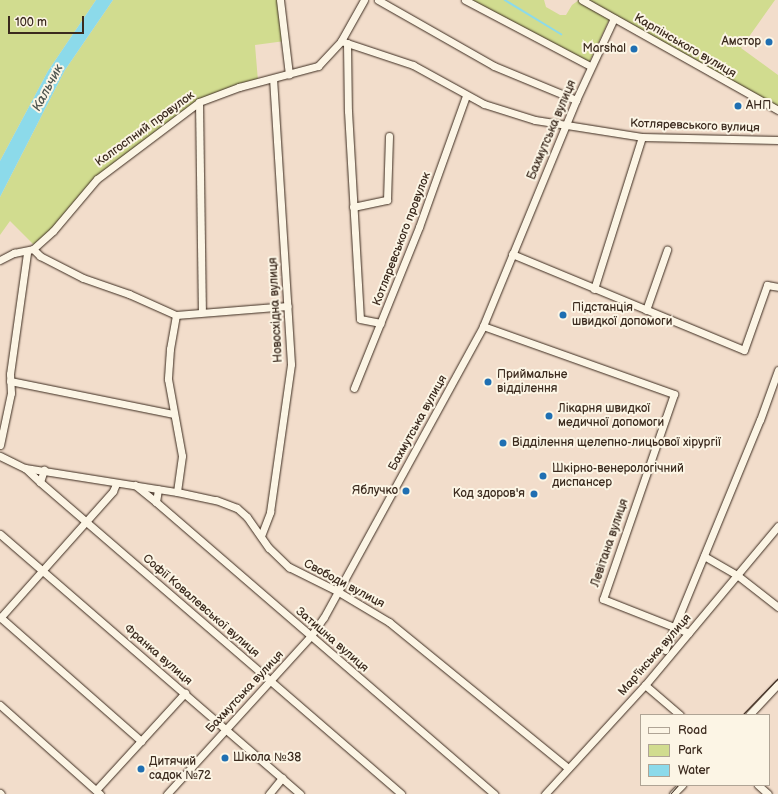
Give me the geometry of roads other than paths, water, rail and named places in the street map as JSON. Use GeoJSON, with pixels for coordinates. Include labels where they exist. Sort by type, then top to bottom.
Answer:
{"type":"FeatureCollection","features":[{"type":"Feature","properties":{"kind":"street"},"geometry":{"type":"LineString","coordinates":[[280,0],[289,74]]}},
{"type":"Feature","properties":{"kind":"street","name":"Колгоспний провулок"},"geometry":{"type":"LineString","coordinates":[[30,251],[53,231],[103,174],[199,102],[239,87],[273,80],[318,66],[344,42],[364,0]]}},
{"type":"Feature","properties":{"kind":"street"},"geometry":{"type":"LineString","coordinates":[[378,0],[494,66],[576,100]]}},
{"type":"Feature","properties":{"kind":"street"},"geometry":{"type":"LineString","coordinates":[[465,0],[590,66]]}},
{"type":"Feature","properties":{"kind":"street","name":"Карпінського вулиця"},"geometry":{"type":"LineString","coordinates":[[582,0],[778,110]]}},
{"type":"Feature","properties":{"kind":"street","name":"Бахмутська вулиця"},"geometry":{"type":"LineString","coordinates":[[167,794],[310,637],[337,591],[482,326],[590,66],[614,18]]}},
{"type":"Feature","properties":{"kind":"street"},"geometry":{"type":"LineString","coordinates":[[344,42],[360,319],[382,323]]}},
{"type":"Feature","properties":{"kind":"street","name":"Котляревського вулиця"},"geometry":{"type":"LineString","coordinates":[[344,42],[413,65],[466,96],[500,110],[565,126],[642,137],[778,140]]}},
{"type":"Feature","properties":{"kind":"street","name":"Новосхідна вулиця"},"geometry":{"type":"LineString","coordinates":[[261,536],[270,512],[289,379],[288,306],[273,80]]}},
{"type":"Feature","properties":{"kind":"street","name":"Котляревського провулок"},"geometry":{"type":"LineString","coordinates":[[354,388],[382,323],[466,96]]}},
{"type":"Feature","properties":{"kind":"street"},"geometry":{"type":"LineString","coordinates":[[199,102],[202,312]]}},
{"type":"Feature","properties":{"kind":"street"},"geometry":{"type":"LineString","coordinates":[[353,207],[387,200],[389,136]]}},
{"type":"Feature","properties":{"kind":"street"},"geometry":{"type":"LineString","coordinates":[[594,289],[642,137]]}},
{"type":"Feature","properties":{"kind":"street"},"geometry":{"type":"LineString","coordinates":[[646,310],[667,250]]}},
{"type":"Feature","properties":{"kind":"street"},"geometry":{"type":"LineString","coordinates":[[0,260],[14,253],[30,251],[75,274],[176,314],[288,306]]}},
{"type":"Feature","properties":{"kind":"street"},"geometry":{"type":"LineString","coordinates":[[0,446],[11,393],[10,381],[30,251]]}},
{"type":"Feature","properties":{"kind":"street"},"geometry":{"type":"LineString","coordinates":[[512,254],[744,350],[767,285],[778,287]]}},
{"type":"Feature","properties":{"kind":"street"},"geometry":{"type":"LineString","coordinates":[[176,314],[168,364],[173,414],[182,456],[177,492]]}},
{"type":"Feature","properties":{"kind":"street","name":"Левітана вулиця"},"geometry":{"type":"LineString","coordinates":[[482,326],[674,394],[602,599],[675,625],[689,633]]}},
{"type":"Feature","properties":{"kind":"street"},"geometry":{"type":"LineString","coordinates":[[665,650],[760,420],[778,370]]}},
{"type":"Feature","properties":{"kind":"street"},"geometry":{"type":"LineString","coordinates":[[10,381],[173,414]]}},
{"type":"Feature","properties":{"kind":"street","name":"Софії Ковалевської вулиця"},"geometry":{"type":"LineString","coordinates":[[0,456],[25,468],[401,794]]}},
{"type":"Feature","properties":{"kind":"street"},"geometry":{"type":"LineString","coordinates":[[25,468],[44,470],[116,484],[134,484],[158,489],[156,502]]}},
{"type":"Feature","properties":{"kind":"street"},"geometry":{"type":"LineString","coordinates":[[40,482],[44,470]]}},
{"type":"Feature","properties":{"kind":"street"},"geometry":{"type":"LineString","coordinates":[[116,484],[113,491],[85,520],[0,617],[141,741]]}},
{"type":"Feature","properties":{"kind":"street","name":"Затишна вулиця"},"geometry":{"type":"LineString","coordinates":[[134,484],[494,794]]}},
{"type":"Feature","properties":{"kind":"street","name":"Свободи вулиця"},"geometry":{"type":"LineString","coordinates":[[158,489],[216,500],[237,508],[276,556],[289,567],[337,591],[389,622],[568,768]]}},
{"type":"Feature","properties":{"kind":"street","name":"Мар'їнська вулиця"},"geometry":{"type":"LineString","coordinates":[[545,794],[645,684],[778,526]]}},
{"type":"Feature","properties":{"kind":"street","name":"Франка вулиця"},"geometry":{"type":"LineString","coordinates":[[0,534],[300,794]]}},
{"type":"Feature","properties":{"kind":"street"},"geometry":{"type":"LineString","coordinates":[[704,556],[737,575],[778,607]]}},
{"type":"Feature","properties":{"kind":"street"},"geometry":{"type":"LineString","coordinates":[[645,684],[679,714]]}},
{"type":"Feature","properties":{"kind":"street"},"geometry":{"type":"LineString","coordinates":[[750,714],[778,684]]}},
{"type":"Feature","properties":{"kind":"street"},"geometry":{"type":"LineString","coordinates":[[0,705],[98,792],[141,741],[185,693]]}},
{"type":"Feature","properties":{"kind":"street"},"geometry":{"type":"LineString","coordinates":[[269,794],[282,778]]}},
{"type":"Feature","properties":{"kind":"street"},"geometry":{"type":"LineString","coordinates":[[673,794],[681,786]]}},
{"type":"Feature","properties":{"kind":"street"},"geometry":{"type":"LineString","coordinates":[[759,786],[768,794]]}},
{"type":"Feature","properties":{"kind":"water","name":"Кальчик"},"geometry":{"type":"Polygon","coordinates":[[[96,0],[113,0],[65,70],[0,197],[0,161],[48,71],[96,0]]]}},
{"type":"Feature","properties":{"kind":"waterway"},"geometry":{"type":"LineString","coordinates":[[505,0],[561,34]]}},
{"type":"Feature","properties":{"kind":"tram line"},"geometry":{"type":"LineString","coordinates":[[743,714],[778,678]]}},
{"type":"Feature","properties":{"kind":"tram line"},"geometry":{"type":"LineString","coordinates":[[670,794],[677,786]]}},
{"type":"Feature","properties":{"kind":"place","name":"Амстор"},"geometry":{"type":"Point","coordinates":[769,42]}},
{"type":"Feature","properties":{"kind":"place","name":"Marshal"},"geometry":{"type":"Point","coordinates":[634,49]}},
{"type":"Feature","properties":{"kind":"place","name":"АНП"},"geometry":{"type":"Point","coordinates":[738,106]}},
{"type":"Feature","properties":{"kind":"place","name":"Підстанція швидкої допомоги"},"geometry":{"type":"Point","coordinates":[563,315]}},
{"type":"Feature","properties":{"kind":"place","name":"Приймальне відділення"},"geometry":{"type":"Point","coordinates":[488,382]}},
{"type":"Feature","properties":{"kind":"place","name":"Лікарня швидкої медичної допомоги"},"geometry":{"type":"Point","coordinates":[549,416]}},
{"type":"Feature","properties":{"kind":"place","name":"Відділення щелепно-лицьової хірургії"},"geometry":{"type":"Point","coordinates":[503,443]}},
{"type":"Feature","properties":{"kind":"place","name":"Шкірно-венерологічний диспансер"},"geometry":{"type":"Point","coordinates":[543,476]}},
{"type":"Feature","properties":{"kind":"place","name":"Яблучко"},"geometry":{"type":"Point","coordinates":[406,491]}},
{"type":"Feature","properties":{"kind":"place","name":"Код здоров'я"},"geometry":{"type":"Point","coordinates":[534,494]}},
{"type":"Feature","properties":{"kind":"place","name":"Школа №38"},"geometry":{"type":"Point","coordinates":[225,758]}},
{"type":"Feature","properties":{"kind":"place","name":"Дитячий садок №72"},"geometry":{"type":"Point","coordinates":[141,769]}}]}
